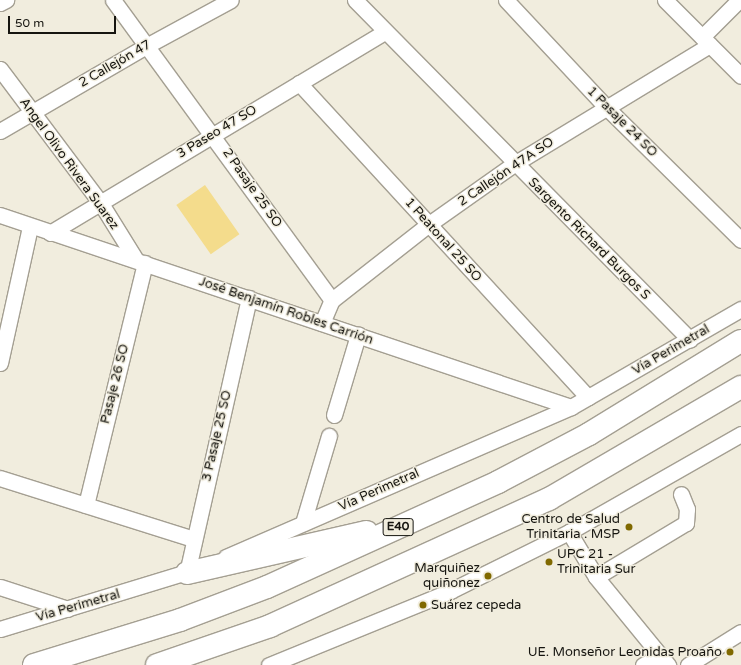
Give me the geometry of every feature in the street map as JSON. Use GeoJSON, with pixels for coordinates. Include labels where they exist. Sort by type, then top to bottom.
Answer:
{"type":"FeatureCollection","features":[{"type":"Feature","properties":{"kind":"highway","name":"E40"},"geometry":{"type":"LineString","coordinates":[[34,665],[180,620],[267,587],[498,482],[589,434],[741,341]]}},
{"type":"Feature","properties":{"kind":"highway"},"geometry":{"type":"LineString","coordinates":[[157,665],[270,626],[549,499],[741,388]]}},
{"type":"Feature","properties":{"kind":"highway"},"geometry":{"type":"LineString","coordinates":[[187,573],[407,523]]}},
{"type":"Feature","properties":{"kind":"street"},"geometry":{"type":"LineString","coordinates":[[0,3],[6,0]]}},
{"type":"Feature","properties":{"kind":"street","name":"2 Pasaje 25 SO"},"geometry":{"type":"LineString","coordinates":[[113,0],[213,134],[332,300]]}},
{"type":"Feature","properties":{"kind":"street","name":"2 Callejón 47"},"geometry":{"type":"LineString","coordinates":[[0,131],[148,45],[232,0]]}},
{"type":"Feature","properties":{"kind":"street","name":"1 Pasaje 24 SO"},"geometry":{"type":"LineString","coordinates":[[506,0],[607,108],[741,240]]}},
{"type":"Feature","properties":{"kind":"street"},"geometry":{"type":"LineString","coordinates":[[665,0],[741,76]]}},
{"type":"Feature","properties":{"kind":"street","name":"2 Callejón 47A SO"},"geometry":{"type":"LineString","coordinates":[[322,323],[332,300],[429,224],[514,164],[607,108],[706,41],[739,0]]}},
{"type":"Feature","properties":{"kind":"street","name":"Sargento Richard Burgos S"},"geometry":{"type":"LineString","coordinates":[[360,1],[384,32],[690,340]]}},
{"type":"Feature","properties":{"kind":"street","name":"3 Paseo 47 SO"},"geometry":{"type":"LineString","coordinates":[[50,233],[384,32]]}},
{"type":"Feature","properties":{"kind":"street","name":"Angel Olivo Rivera Suarez"},"geometry":{"type":"LineString","coordinates":[[0,69],[100,202],[140,262]]}},
{"type":"Feature","properties":{"kind":"street","name":"1 Peatonal 25 SO"},"geometry":{"type":"LineString","coordinates":[[299,83],[588,397]]}},
{"type":"Feature","properties":{"kind":"street","name":"José Benjamín Robles Carrión"},"geometry":{"type":"LineString","coordinates":[[0,215],[571,407]]}},
{"type":"Feature","properties":{"kind":"street"},"geometry":{"type":"LineString","coordinates":[[0,363],[30,226]]}},
{"type":"Feature","properties":{"kind":"street","name":"Pasaje 26 SO"},"geometry":{"type":"LineString","coordinates":[[86,505],[140,262]]}},
{"type":"Feature","properties":{"kind":"street","name":"3 Pasaje 25 SO"},"geometry":{"type":"LineString","coordinates":[[187,573],[249,298]]}},
{"type":"Feature","properties":{"kind":"street","name":"Vía Perimetral"},"geometry":{"type":"LineString","coordinates":[[0,629],[187,573],[303,523],[571,407],[690,340],[741,309]]}},
{"type":"Feature","properties":{"kind":"street"},"geometry":{"type":"LineString","coordinates":[[334,415],[358,335]]}},
{"type":"Feature","properties":{"kind":"street"},"geometry":{"type":"LineString","coordinates":[[269,665],[305,658],[450,591],[569,532],[741,434]]}},
{"type":"Feature","properties":{"kind":"street"},"geometry":{"type":"LineString","coordinates":[[303,523],[329,436]]}},
{"type":"Feature","properties":{"kind":"street"},"geometry":{"type":"LineString","coordinates":[[0,478],[194,539]]}},
{"type":"Feature","properties":{"kind":"street"},"geometry":{"type":"LineString","coordinates":[[596,577],[686,522],[687,509],[681,494]]}},
{"type":"Feature","properties":{"kind":"street"},"geometry":{"type":"LineString","coordinates":[[569,532],[596,577],[664,660],[644,665]]}},
{"type":"Feature","properties":{"kind":"street"},"geometry":{"type":"LineString","coordinates":[[0,587],[68,609]]}},
{"type":"Feature","properties":{"kind":"street"},"geometry":{"type":"LineString","coordinates":[[688,665],[741,632]]}},
{"type":"Feature","properties":{"kind":"shaded area"},"geometry":{"type":"Polygon","coordinates":[[[205,185],[239,234],[211,254],[176,205],[205,185]]]}},
{"type":"Feature","properties":{"kind":"place","name":"Centro de Salud Trinitaria . MSP"},"geometry":{"type":"Point","coordinates":[629,527]}},
{"type":"Feature","properties":{"kind":"place","name":"UPC 21 - Trinitaria Sur"},"geometry":{"type":"Point","coordinates":[549,562]}},
{"type":"Feature","properties":{"kind":"place","name":"Marquiñez quiñonez"},"geometry":{"type":"Point","coordinates":[488,576]}},
{"type":"Feature","properties":{"kind":"place","name":"Suárez cepeda"},"geometry":{"type":"Point","coordinates":[423,605]}},
{"type":"Feature","properties":{"kind":"place","name":"UE. Monseñor Leonidas Proaño"},"geometry":{"type":"Point","coordinates":[730,652]}}]}
